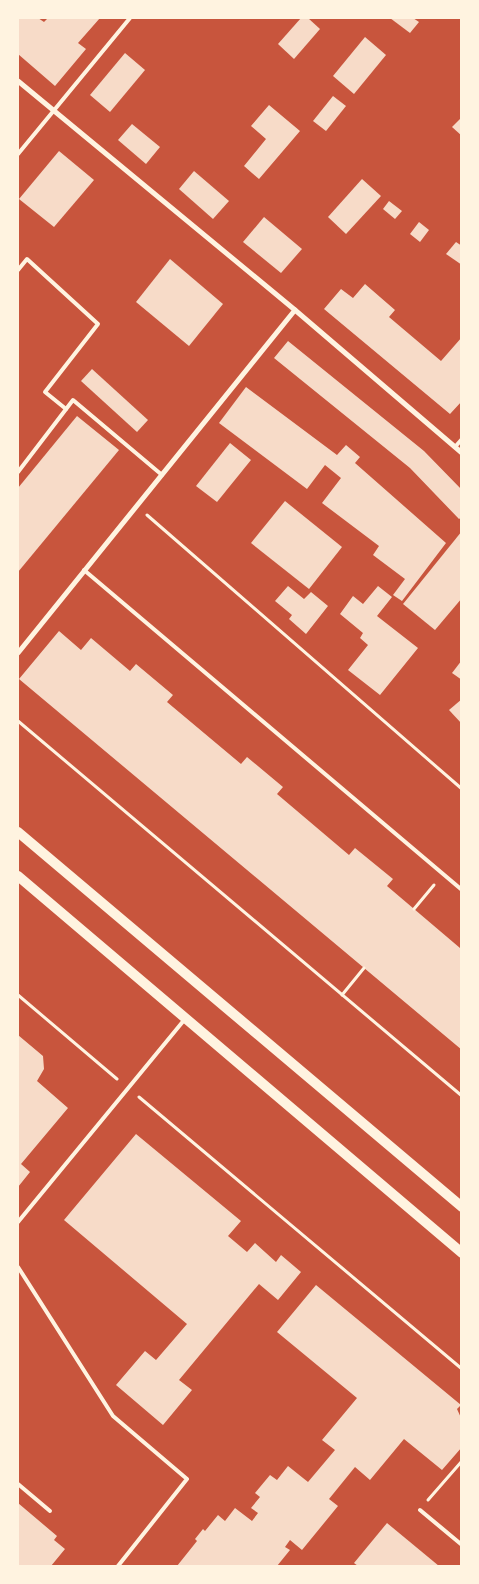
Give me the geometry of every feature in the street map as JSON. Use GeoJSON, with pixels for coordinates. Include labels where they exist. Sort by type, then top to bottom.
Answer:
{"type":"FeatureCollection","features":[{"type":"Feature","properties":{"kind":"main road"},"geometry":{"type":"LineString","coordinates":[[18,832],[462,1207]]}},
{"type":"Feature","properties":{"kind":"main road"},"geometry":{"type":"LineString","coordinates":[[18,876],[462,1253]]}},
{"type":"Feature","properties":{"kind":"street"},"geometry":{"type":"LineString","coordinates":[[18,81],[295,310],[462,453]]}},
{"type":"Feature","properties":{"kind":"street"},"geometry":{"type":"LineString","coordinates":[[18,653],[295,310]]}},
{"type":"Feature","properties":{"kind":"lane"},"geometry":{"type":"LineString","coordinates":[[18,154],[130,18]]}},
{"type":"Feature","properties":{"kind":"lane"},"geometry":{"type":"LineString","coordinates":[[18,270],[27,259],[98,324],[45,392],[66,409]]}},
{"type":"Feature","properties":{"kind":"lane"},"geometry":{"type":"LineString","coordinates":[[18,472],[73,400],[162,475]]}},
{"type":"Feature","properties":{"kind":"lane"},"geometry":{"type":"LineString","coordinates":[[455,447],[462,439]]}},
{"type":"Feature","properties":{"kind":"lane"},"geometry":{"type":"LineString","coordinates":[[84,570],[462,890]]}},
{"type":"Feature","properties":{"kind":"lane"},"geometry":{"type":"LineString","coordinates":[[18,1222],[185,1019]]}},
{"type":"Feature","properties":{"kind":"lane"},"geometry":{"type":"LineString","coordinates":[[18,1267],[113,1416],[188,1479],[118,1566]]}},
{"type":"Feature","properties":{"kind":"lane"},"geometry":{"type":"LineString","coordinates":[[18,1484],[50,1511]]}},
{"type":"Feature","properties":{"kind":"lane"},"geometry":{"type":"LineString","coordinates":[[420,1510],[462,1544]]}},
{"type":"Feature","properties":{"kind":"path"},"geometry":{"type":"LineString","coordinates":[[137,506],[462,789]]}},
{"type":"Feature","properties":{"kind":"path"},"geometry":{"type":"LineString","coordinates":[[18,721],[462,1096]]}},
{"type":"Feature","properties":{"kind":"path"},"geometry":{"type":"LineString","coordinates":[[414,909],[443,874]]}},
{"type":"Feature","properties":{"kind":"path"},"geometry":{"type":"LineString","coordinates":[[342,995],[364,968]]}},
{"type":"Feature","properties":{"kind":"path"},"geometry":{"type":"LineString","coordinates":[[18,995],[462,1369]]}},
{"type":"Feature","properties":{"kind":"path"},"geometry":{"type":"LineString","coordinates":[[420,1510],[462,1461]]}},
{"type":"Feature","properties":{"kind":"building"},"geometry":{"type":"Polygon","coordinates":[[[18,18],[38,18],[44,22],[48,18],[100,18],[78,43],[86,49],[55,86],[18,54],[18,18]]]}},
{"type":"Feature","properties":{"kind":"building"},"geometry":{"type":"Polygon","coordinates":[[[301,18],[308,18],[320,29],[294,59],[278,44],[301,18]]]}},
{"type":"Feature","properties":{"kind":"building"},"geometry":{"type":"Polygon","coordinates":[[[390,18],[413,18],[419,22],[410,33],[390,18]]]}},
{"type":"Feature","properties":{"kind":"building"},"geometry":{"type":"Polygon","coordinates":[[[365,37],[386,55],[354,94],[333,76],[365,37]]]}},
{"type":"Feature","properties":{"kind":"building"},"geometry":{"type":"Polygon","coordinates":[[[125,53],[145,70],[110,112],[90,95],[125,53]]]}},
{"type":"Feature","properties":{"kind":"building"},"geometry":{"type":"Polygon","coordinates":[[[333,96],[346,106],[326,131],[313,121],[333,96]]]}},
{"type":"Feature","properties":{"kind":"building"},"geometry":{"type":"Polygon","coordinates":[[[269,105],[300,131],[259,179],[244,166],[266,139],[251,126],[269,105]]]}},
{"type":"Feature","properties":{"kind":"building"},"geometry":{"type":"Polygon","coordinates":[[[462,117],[462,136],[452,127],[462,117]]]}},
{"type":"Feature","properties":{"kind":"building"},"geometry":{"type":"Polygon","coordinates":[[[132,124],[160,147],[146,164],[118,140],[132,124]]]}},
{"type":"Feature","properties":{"kind":"building"},"geometry":{"type":"Polygon","coordinates":[[[59,151],[94,180],[54,227],[19,199],[59,151]]]}},
{"type":"Feature","properties":{"kind":"building"},"geometry":{"type":"Polygon","coordinates":[[[194,171],[229,201],[213,219],[179,189],[194,171]]]}},
{"type":"Feature","properties":{"kind":"building"},"geometry":{"type":"Polygon","coordinates":[[[362,179],[381,196],[346,234],[328,217],[362,179]]]}},
{"type":"Feature","properties":{"kind":"building"},"geometry":{"type":"Polygon","coordinates":[[[389,201],[402,211],[395,219],[383,209],[389,201]]]}},
{"type":"Feature","properties":{"kind":"building"},"geometry":{"type":"Polygon","coordinates":[[[264,217],[302,249],[281,273],[243,242],[264,217]]]}},
{"type":"Feature","properties":{"kind":"building"},"geometry":{"type":"Polygon","coordinates":[[[419,222],[429,230],[420,242],[410,234],[419,222]]]}},
{"type":"Feature","properties":{"kind":"building"},"geometry":{"type":"Polygon","coordinates":[[[456,242],[462,246],[462,265],[446,254],[456,242]]]}},
{"type":"Feature","properties":{"kind":"building"},"geometry":{"type":"Polygon","coordinates":[[[170,259],[223,304],[189,346],[136,302],[170,259]]]}},
{"type":"Feature","properties":{"kind":"building"},"geometry":{"type":"Polygon","coordinates":[[[365,284],[395,310],[389,317],[441,361],[462,337],[462,401],[450,414],[324,309],[341,289],[353,298],[365,284]]]}},
{"type":"Feature","properties":{"kind":"building"},"geometry":{"type":"Polygon","coordinates":[[[288,341],[424,451],[462,490],[462,517],[459,519],[410,468],[274,358],[288,341]]]}},
{"type":"Feature","properties":{"kind":"building"},"geometry":{"type":"Polygon","coordinates":[[[92,369],[148,420],[137,432],[81,381],[92,369]]]}},
{"type":"Feature","properties":{"kind":"building"},"geometry":{"type":"Polygon","coordinates":[[[246,387],[337,455],[346,445],[360,457],[355,463],[446,543],[402,601],[393,595],[405,579],[373,555],[379,546],[322,503],[341,478],[325,465],[307,489],[219,423],[246,387]]]}},
{"type":"Feature","properties":{"kind":"building"},"geometry":{"type":"Polygon","coordinates":[[[77,416],[119,450],[18,572],[18,488],[77,416]]]}},
{"type":"Feature","properties":{"kind":"building"},"geometry":{"type":"Polygon","coordinates":[[[230,443],[251,460],[217,502],[196,486],[230,443]]]}},
{"type":"Feature","properties":{"kind":"building"},"geometry":{"type":"Polygon","coordinates":[[[285,501],[342,547],[309,589],[251,543],[285,501]]]}},
{"type":"Feature","properties":{"kind":"building"},"geometry":{"type":"Polygon","coordinates":[[[462,531],[462,598],[435,630],[403,604],[462,531]]]}},
{"type":"Feature","properties":{"kind":"building"},"geometry":{"type":"Polygon","coordinates":[[[288,586],[304,599],[311,592],[328,606],[306,634],[289,619],[292,615],[275,601],[288,586]]]}},
{"type":"Feature","properties":{"kind":"building"},"geometry":{"type":"Polygon","coordinates":[[[378,586],[392,597],[377,616],[418,648],[380,695],[348,670],[368,645],[360,638],[363,633],[340,614],[353,596],[363,604],[378,586]]]}},
{"type":"Feature","properties":{"kind":"building"},"geometry":{"type":"Polygon","coordinates":[[[59,631],[81,650],[91,638],[130,671],[136,664],[173,695],[167,702],[241,764],[247,757],[283,787],[277,794],[349,855],[355,848],[393,879],[387,886],[460,948],[462,947],[462,1050],[19,679],[59,631]]]}},
{"type":"Feature","properties":{"kind":"building"},"geometry":{"type":"Polygon","coordinates":[[[462,660],[462,680],[452,673],[462,660]]]}},
{"type":"Feature","properties":{"kind":"building"},"geometry":{"type":"Polygon","coordinates":[[[462,699],[462,724],[449,710],[462,699]]]}},
{"type":"Feature","properties":{"kind":"building"},"geometry":{"type":"Polygon","coordinates":[[[18,1035],[43,1056],[44,1069],[37,1081],[68,1108],[21,1164],[30,1172],[18,1187],[18,1035]]]}},
{"type":"Feature","properties":{"kind":"building"},"geometry":{"type":"Polygon","coordinates":[[[136,1134],[241,1221],[228,1236],[247,1252],[255,1243],[276,1262],[281,1255],[301,1272],[278,1300],[259,1284],[179,1380],[192,1390],[163,1425],[116,1385],[145,1351],[156,1360],[187,1324],[64,1220],[136,1134]]]}},
{"type":"Feature","properties":{"kind":"building"},"geometry":{"type":"Polygon","coordinates":[[[316,1285],[461,1405],[457,1409],[462,1420],[462,1447],[442,1470],[404,1439],[370,1480],[355,1467],[329,1499],[338,1506],[302,1550],[290,1540],[285,1547],[290,1550],[277,1566],[177,1566],[197,1541],[195,1539],[203,1529],[205,1531],[218,1515],[225,1521],[235,1508],[252,1521],[258,1513],[251,1508],[260,1497],[255,1493],[270,1475],[277,1480],[288,1466],[308,1482],[335,1450],[322,1440],[357,1398],[277,1332],[316,1285]]]}},
{"type":"Feature","properties":{"kind":"building"},"geometry":{"type":"Polygon","coordinates":[[[18,1503],[57,1536],[54,1540],[65,1549],[51,1566],[18,1566],[18,1503]]]}},
{"type":"Feature","properties":{"kind":"building"},"geometry":{"type":"Polygon","coordinates":[[[387,1523],[439,1566],[358,1566],[354,1563],[387,1523]]]}}]}
